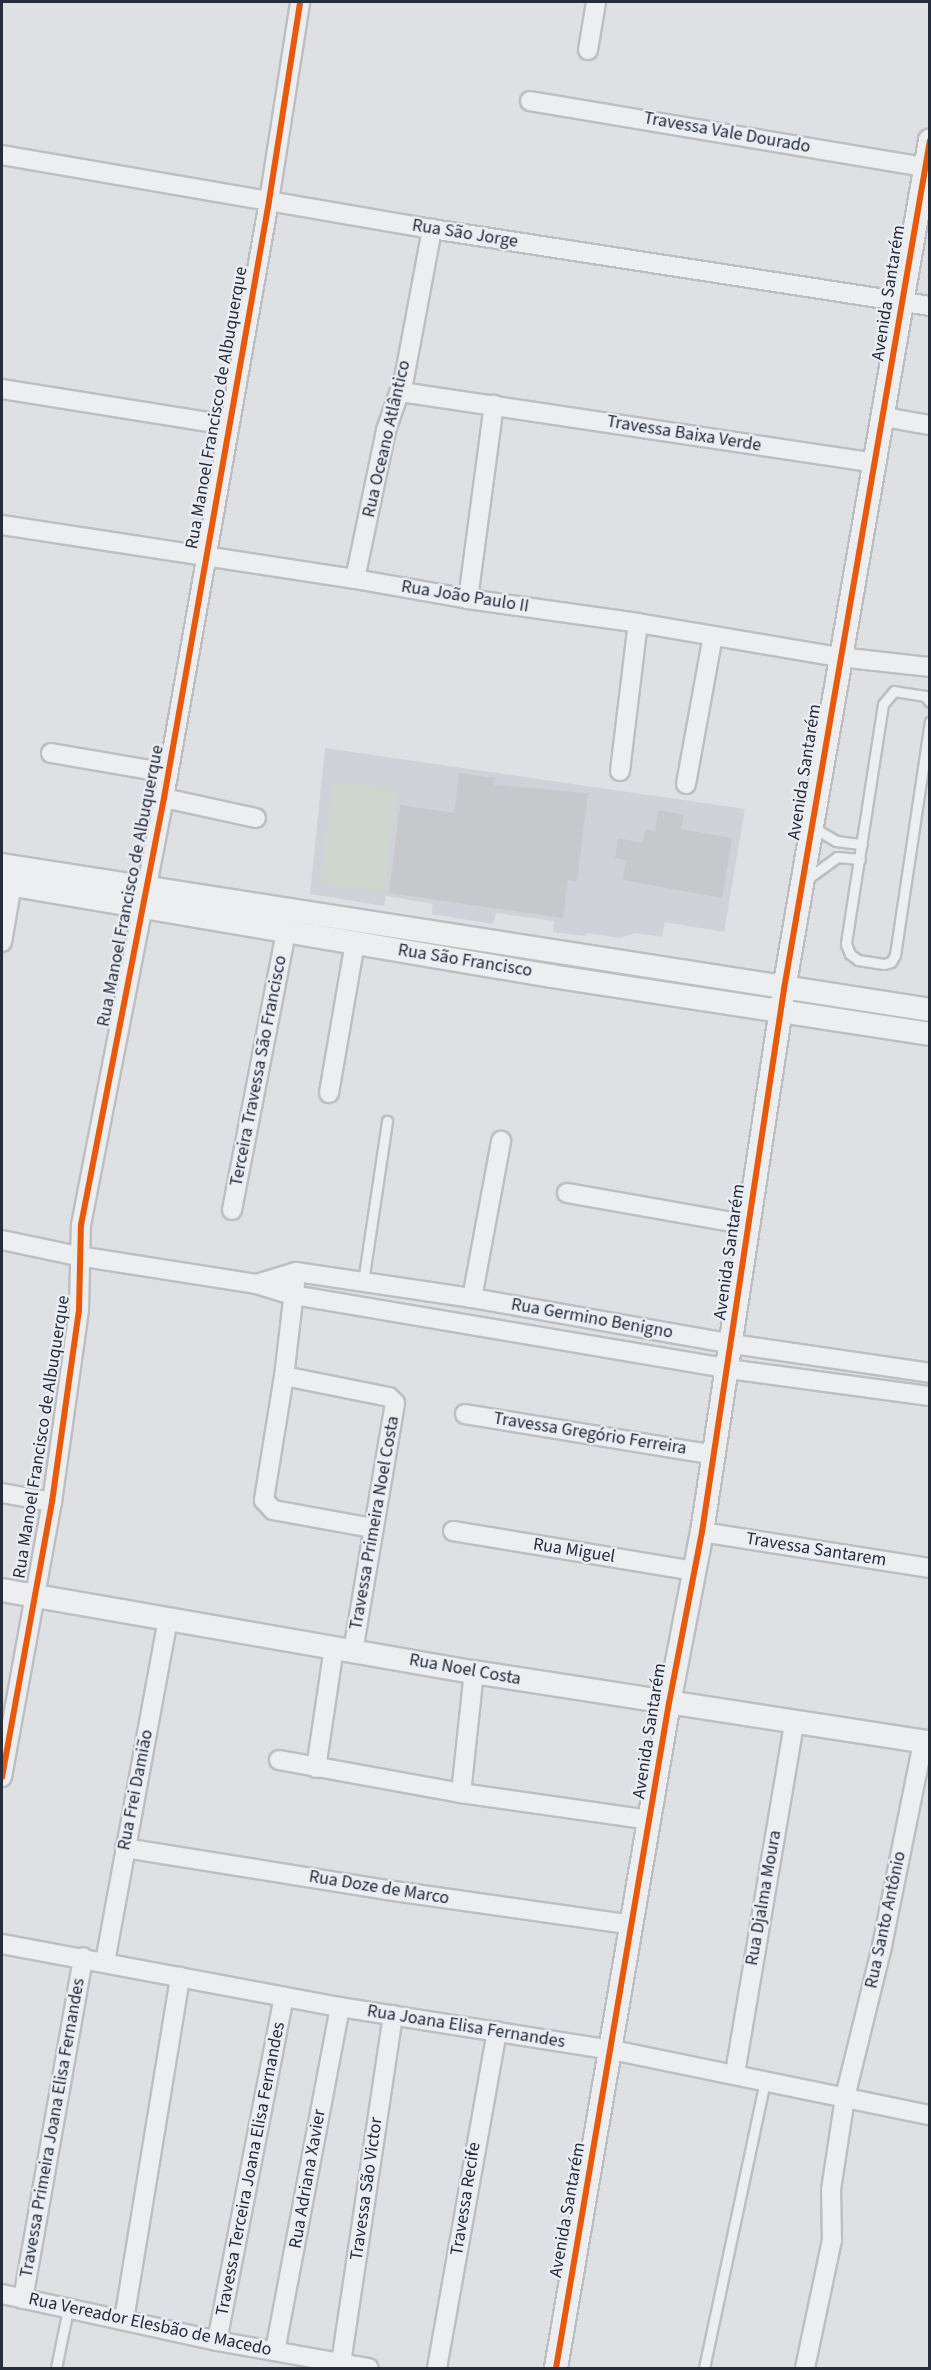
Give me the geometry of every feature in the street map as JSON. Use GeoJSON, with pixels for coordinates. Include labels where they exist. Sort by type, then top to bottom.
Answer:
{"type":"FeatureCollection","features":[{"type":"Feature","properties":{"kind":"street","name":"Rua Manoel Francisco de Albuquerque"},"geometry":{"type":"LineString","coordinates":[[2,1773],[33,1595],[52,1502],[79,1310],[78,1256],[81,1225],[164,798],[269,201],[300,2]]}},
{"type":"Feature","properties":{"kind":"street"},"geometry":{"type":"LineString","coordinates":[[588,51],[596,2]]}},
{"type":"Feature","properties":{"kind":"street","name":"Travessa Vale Dourado"},"geometry":{"type":"LineString","coordinates":[[530,101],[924,167]]}},
{"type":"Feature","properties":{"kind":"street","name":"Avenida Santarém"},"geometry":{"type":"LineString","coordinates":[[556,2368],[612,2050],[669,1703],[702,1533],[729,1369],[782,1000],[839,657],[884,417],[930,140]]}},
{"type":"Feature","properties":{"kind":"street","name":"Rua São Jorge"},"geometry":{"type":"LineString","coordinates":[[2,155],[432,229],[930,306]]}},
{"type":"Feature","properties":{"kind":"street","name":"Rua Oceano Atlântico"},"geometry":{"type":"LineString","coordinates":[[355,579],[386,430],[401,392],[432,229]]}},
{"type":"Feature","properties":{"kind":"street"},"geometry":{"type":"LineString","coordinates":[[2,389],[228,425]]}},
{"type":"Feature","properties":{"kind":"street","name":"Travessa Baixa Verde"},"geometry":{"type":"LineString","coordinates":[[401,392],[874,463]]}},
{"type":"Feature","properties":{"kind":"street"},"geometry":{"type":"LineString","coordinates":[[468,599],[494,405]]}},
{"type":"Feature","properties":{"kind":"street"},"geometry":{"type":"LineString","coordinates":[[884,417],[930,424]]}},
{"type":"Feature","properties":{"kind":"street","name":"Rua João Paulo II"},"geometry":{"type":"LineString","coordinates":[[2,525],[355,579],[468,599],[638,623],[839,657],[930,667]]}},
{"type":"Feature","properties":{"kind":"street"},"geometry":{"type":"LineString","coordinates":[[621,771],[638,623]]}},
{"type":"Feature","properties":{"kind":"street"},"geometry":{"type":"LineString","coordinates":[[686,784],[712,636]]}},
{"type":"Feature","properties":{"kind":"street"},"geometry":{"type":"LineString","coordinates":[[51,753],[168,773]]}},
{"type":"Feature","properties":{"kind":"street"},"geometry":{"type":"LineString","coordinates":[[164,798],[256,818]]}},
{"type":"Feature","properties":{"kind":"street"},"geometry":{"type":"LineString","coordinates":[[2,942],[5,877]]}},
{"type":"Feature","properties":{"kind":"street","name":"Rua São Francisco"},"geometry":{"type":"LineString","coordinates":[[5,877],[144,896],[782,1000],[930,1034]]}},
{"type":"Feature","properties":{"kind":"street","name":"Rua São Francisco"},"geometry":{"type":"LineString","coordinates":[[144,896],[286,932],[355,943],[782,1000],[930,1010]]}},
{"type":"Feature","properties":{"kind":"street","name":"Terceira Travessa São Francisco"},"geometry":{"type":"LineString","coordinates":[[232,1210],[286,932]]}},
{"type":"Feature","properties":{"kind":"street"},"geometry":{"type":"LineString","coordinates":[[329,1093],[355,943]]}},
{"type":"Feature","properties":{"kind":"street"},"geometry":{"type":"LineString","coordinates":[[472,1298],[501,1141]]}},
{"type":"Feature","properties":{"kind":"street"},"geometry":{"type":"LineString","coordinates":[[567,1193],[749,1225]]}},
{"type":"Feature","properties":{"kind":"street","name":"Rua Germino Benigno"},"geometry":{"type":"LineString","coordinates":[[2,1240],[78,1256],[256,1284],[293,1295],[729,1369],[930,1396]]}},
{"type":"Feature","properties":{"kind":"street"},"geometry":{"type":"LineString","coordinates":[[296,1272],[284,1376],[264,1489],[266,1504],[273,1510],[372,1528]]}},
{"type":"Feature","properties":{"kind":"street","name":"Rua Germino Benigno"},"geometry":{"type":"LineString","coordinates":[[256,1284],[296,1272],[472,1298],[732,1344],[930,1373]]}},
{"type":"Feature","properties":{"kind":"street","name":"Travessa Primeira Noel Costa"},"geometry":{"type":"LineString","coordinates":[[284,1376],[394,1400],[372,1528],[316,1768]]}},
{"type":"Feature","properties":{"kind":"street","name":"Travessa Gregório Ferreira"},"geometry":{"type":"LineString","coordinates":[[465,1414],[715,1455]]}},
{"type":"Feature","properties":{"kind":"street"},"geometry":{"type":"LineString","coordinates":[[2,1492],[52,1502]]}},
{"type":"Feature","properties":{"kind":"street","name":"Rua Miguel"},"geometry":{"type":"LineString","coordinates":[[453,1531],[694,1571]]}},
{"type":"Feature","properties":{"kind":"street","name":"Travessa Santarem"},"geometry":{"type":"LineString","coordinates":[[702,1533],[930,1568]]}},
{"type":"Feature","properties":{"kind":"street","name":"Rua Noel Costa"},"geometry":{"type":"LineString","coordinates":[[2,1590],[474,1672],[794,1724],[926,1742]]}},
{"type":"Feature","properties":{"kind":"street","name":"Rua Frei Damião"},"geometry":{"type":"LineString","coordinates":[[105,1962],[168,1619]]}},
{"type":"Feature","properties":{"kind":"street"},"geometry":{"type":"LineString","coordinates":[[461,1793],[474,1672]]}},
{"type":"Feature","properties":{"kind":"street","name":"Rua Djalma Moura"},"geometry":{"type":"LineString","coordinates":[[735,2073],[794,1724]]}},
{"type":"Feature","properties":{"kind":"street","name":"Rua Santo Antônio"},"geometry":{"type":"LineString","coordinates":[[805,2368],[832,2240],[831,2190],[845,2097],[882,1946],[926,1742]]}},
{"type":"Feature","properties":{"kind":"street"},"geometry":{"type":"LineString","coordinates":[[279,1760],[461,1793],[651,1820]]}},
{"type":"Feature","properties":{"kind":"street","name":"Rua Doze de Marco"},"geometry":{"type":"LineString","coordinates":[[125,1848],[387,1890],[633,1925]]}},
{"type":"Feature","properties":{"kind":"street","name":"Rua Joana Elisa Fernandes"},"geometry":{"type":"LineString","coordinates":[[2,1944],[82,1957],[340,2007],[612,2050],[765,2079],[930,2115]]}},
{"type":"Feature","properties":{"kind":"street","name":"Travessa Primeira Joana Elisa Fernandes"},"geometry":{"type":"LineString","coordinates":[[23,2299],[82,1957]]}},
{"type":"Feature","properties":{"kind":"street"},"geometry":{"type":"LineString","coordinates":[[124,2320],[180,1977]]}},
{"type":"Feature","properties":{"kind":"street","name":"Travessa Terceira Joana Elisa Fernandes"},"geometry":{"type":"LineString","coordinates":[[218,2341],[284,1997]]}},
{"type":"Feature","properties":{"kind":"street","name":"Rua Adriana Xavier"},"geometry":{"type":"LineString","coordinates":[[275,2351],[340,2007]]}},
{"type":"Feature","properties":{"kind":"street","name":"Travessa São Victor"},"geometry":{"type":"LineString","coordinates":[[342,2363],[393,2015]]}},
{"type":"Feature","properties":{"kind":"street","name":"Travessa Recife"},"geometry":{"type":"LineString","coordinates":[[438,2368],[496,2031]]}},
{"type":"Feature","properties":{"kind":"street","name":"Rua Vereador Elesbão de Macedo"},"geometry":{"type":"LineString","coordinates":[[2,2294],[218,2341],[369,2368]]}},
{"type":"Feature","properties":{"kind":"lane"},"geometry":{"type":"LineString","coordinates":[[930,702],[925,696],[894,691],[883,704],[846,944],[850,954],[858,960],[884,964],[891,962],[895,955],[930,722]]}},
{"type":"Feature","properties":{"kind":"lane"},"geometry":{"type":"LineString","coordinates":[[812,827],[836,841],[862,844]]}},
{"type":"Feature","properties":{"kind":"lane"},"geometry":{"type":"LineString","coordinates":[[802,882],[837,857],[860,859]]}},
{"type":"Feature","properties":{"kind":"lane"},"geometry":{"type":"LineString","coordinates":[[363,1282],[387,1121]]}},
{"type":"Feature","properties":{"kind":"lane"},"geometry":{"type":"LineString","coordinates":[[704,2368],[765,2079]]}},
{"type":"Feature","properties":{"kind":"lane"},"geometry":{"type":"LineString","coordinates":[[56,2368],[68,2309]]}},
{"type":"Feature","properties":{"kind":"shaded area"},"geometry":{"type":"Polygon","coordinates":[[[325,748],[745,809],[724,932],[665,922],[662,937],[635,933],[620,938],[587,933],[586,936],[553,932],[554,921],[496,913],[493,924],[432,914],[433,904],[386,896],[384,906],[310,894],[325,748]]]}},
{"type":"Feature","properties":{"kind":"shaded area"},"geometry":{"type":"Polygon","coordinates":[[[333,781],[396,790],[383,892],[320,884],[333,781]]]}},
{"type":"Feature","properties":{"kind":"building"},"geometry":{"type":"Polygon","coordinates":[[[459,773],[495,778],[494,785],[588,793],[577,881],[568,880],[563,918],[389,893],[400,805],[454,813],[459,773]]]}},
{"type":"Feature","properties":{"kind":"building"},"geometry":{"type":"Polygon","coordinates":[[[658,810],[684,815],[681,829],[732,838],[722,898],[623,880],[626,860],[615,858],[618,838],[643,843],[645,829],[655,831],[658,810]]]}},
{"type":"Feature","properties":{"kind":"cycle path"},"geometry":{"type":"LineString","coordinates":[[2,1777],[52,1502],[79,1310],[81,1225],[164,798],[269,201],[300,2]]}},
{"type":"Feature","properties":{"kind":"cycle path"},"geometry":{"type":"LineString","coordinates":[[556,2368],[669,1703],[702,1532],[784,989],[930,140]]}}]}
